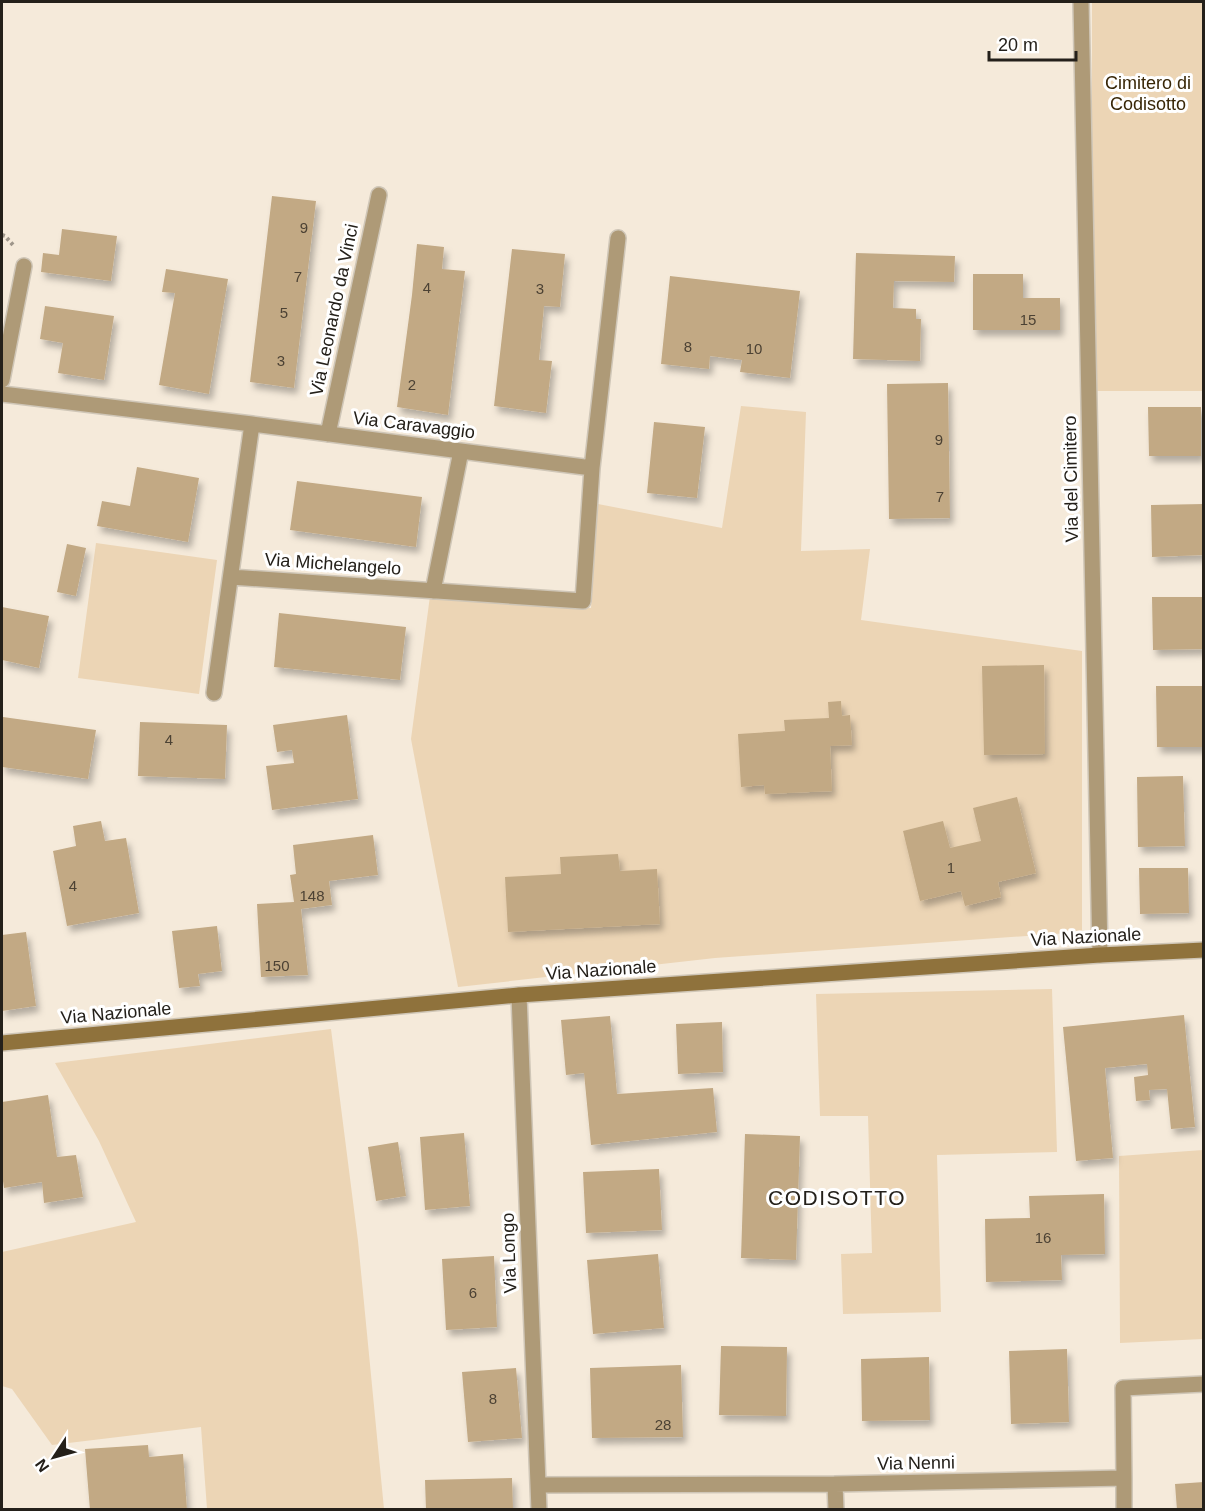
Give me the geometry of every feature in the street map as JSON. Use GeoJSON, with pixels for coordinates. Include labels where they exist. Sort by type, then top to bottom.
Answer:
{"type":"FeatureCollection","features":[{"type":"Feature","properties":{"kind":"main road","name":"Via Nazionale"},"geometry":{"type":"LineString","coordinates":[[2,1043],[519,995],[1203,950]]}},
{"type":"Feature","properties":{"kind":"street","name":"Via del Cimitero"},"geometry":{"type":"LineString","coordinates":[[1081,2],[1100,955]]}},
{"type":"Feature","properties":{"kind":"street","name":"Via Leonardo da Vinci"},"geometry":{"type":"LineString","coordinates":[[328,434],[379,195]]}},
{"type":"Feature","properties":{"kind":"street"},"geometry":{"type":"LineString","coordinates":[[592,468],[618,238]]}},
{"type":"Feature","properties":{"kind":"street"},"geometry":{"type":"LineString","coordinates":[[2,380],[24,266]]}},
{"type":"Feature","properties":{"kind":"street","name":"Via Caravaggio"},"geometry":{"type":"LineString","coordinates":[[2,394],[592,468]]}},
{"type":"Feature","properties":{"kind":"street"},"geometry":{"type":"LineString","coordinates":[[214,693],[252,424]]}},
{"type":"Feature","properties":{"kind":"street"},"geometry":{"type":"LineString","coordinates":[[433,591],[461,451]]}},
{"type":"Feature","properties":{"kind":"street","name":"Via Michelangelo"},"geometry":{"type":"LineString","coordinates":[[231,577],[583,601],[592,468]]}},
{"type":"Feature","properties":{"kind":"street","name":"Via Longo"},"geometry":{"type":"LineString","coordinates":[[519,995],[538,1509]]}},
{"type":"Feature","properties":{"kind":"street"},"geometry":{"type":"LineString","coordinates":[[1124,1509],[1123,1388],[1203,1384]]}},
{"type":"Feature","properties":{"kind":"street","name":"Via Nenni"},"geometry":{"type":"LineString","coordinates":[[538,1485],[835,1484],[1124,1478]]}},
{"type":"Feature","properties":{"kind":"street"},"geometry":{"type":"LineString","coordinates":[[835,1484],[836,1509]]}},
{"type":"Feature","properties":{"kind":"green space","name":"Cimitero di Codisotto"},"geometry":{"type":"Polygon","coordinates":[[[1092,2],[1203,2],[1203,411],[1202,391],[1092,391],[1092,2]]]}},
{"type":"Feature","properties":{"kind":"green space"},"geometry":{"type":"Polygon","coordinates":[[[741,406],[806,412],[801,551],[870,549],[861,620],[1082,651],[1082,932],[715,958],[458,987],[411,739],[430,596],[591,608],[598,504],[722,528],[741,406]]]}},
{"type":"Feature","properties":{"kind":"green space"},"geometry":{"type":"Polygon","coordinates":[[[96,543],[217,560],[199,694],[78,678],[96,543]]]}},
{"type":"Feature","properties":{"kind":"green space"},"geometry":{"type":"Polygon","coordinates":[[[1052,989],[1057,1152],[937,1155],[941,1312],[843,1314],[841,1254],[872,1253],[868,1116],[820,1116],[816,994],[1052,989]]]}},
{"type":"Feature","properties":{"kind":"green space"},"geometry":{"type":"Polygon","coordinates":[[[331,1029],[358,1241],[384,1509],[207,1509],[201,1427],[52,1445],[12,1389],[2,1386],[2,1252],[136,1222],[99,1141],[55,1063],[331,1029]]]}},
{"type":"Feature","properties":{"kind":"green space"},"geometry":{"type":"Polygon","coordinates":[[[1203,1150],[1203,1339],[1120,1343],[1119,1156],[1203,1150]]]}},
{"type":"Feature","properties":{"kind":"building"},"geometry":{"type":"Polygon","coordinates":[[[272,196],[316,201],[294,388],[250,382],[272,196]]]}},
{"type":"Feature","properties":{"kind":"building"},"geometry":{"type":"Polygon","coordinates":[[[62,229],[117,236],[111,281],[41,272],[43,253],[59,255],[62,229]]]}},
{"type":"Feature","properties":{"kind":"building"},"geometry":{"type":"Polygon","coordinates":[[[417,244],[444,247],[442,269],[465,271],[448,415],[397,407],[417,244]]]}},
{"type":"Feature","properties":{"kind":"building"},"geometry":{"type":"Polygon","coordinates":[[[512,249],[565,254],[560,307],[544,306],[539,360],[552,361],[546,413],[494,406],[512,249]]]}},
{"type":"Feature","properties":{"kind":"building"},"geometry":{"type":"Polygon","coordinates":[[[856,253],[955,256],[954,282],[894,281],[893,308],[916,309],[916,319],[921,319],[920,361],[853,359],[856,253]]]}},
{"type":"Feature","properties":{"kind":"building"},"geometry":{"type":"Polygon","coordinates":[[[166,269],[228,279],[209,394],[159,385],[175,293],[162,292],[166,269]]]}},
{"type":"Feature","properties":{"kind":"building"},"geometry":{"type":"Polygon","coordinates":[[[973,274],[1023,274],[1023,298],[1060,298],[1060,330],[973,330],[973,274]]]}},
{"type":"Feature","properties":{"kind":"building"},"geometry":{"type":"Polygon","coordinates":[[[670,276],[800,291],[790,378],[740,372],[742,360],[710,356],[709,369],[661,364],[670,276]]]}},
{"type":"Feature","properties":{"kind":"building"},"geometry":{"type":"Polygon","coordinates":[[[45,306],[114,316],[104,380],[58,373],[63,343],[40,339],[45,306]]]}},
{"type":"Feature","properties":{"kind":"building"},"geometry":{"type":"Polygon","coordinates":[[[948,383],[950,518],[889,519],[887,384],[948,383]]]}},
{"type":"Feature","properties":{"kind":"building"},"geometry":{"type":"Polygon","coordinates":[[[1148,407],[1201,407],[1201,456],[1149,456],[1148,407]]]}},
{"type":"Feature","properties":{"kind":"building"},"geometry":{"type":"Polygon","coordinates":[[[654,422],[705,427],[697,498],[647,493],[654,422]]]}},
{"type":"Feature","properties":{"kind":"building"},"geometry":{"type":"Polygon","coordinates":[[[137,467],[199,478],[188,542],[97,526],[102,501],[130,506],[137,467]]]}},
{"type":"Feature","properties":{"kind":"building"},"geometry":{"type":"Polygon","coordinates":[[[297,481],[422,497],[416,547],[290,530],[297,481]]]}},
{"type":"Feature","properties":{"kind":"building"},"geometry":{"type":"Polygon","coordinates":[[[1204,504],[1204,555],[1152,557],[1151,505],[1204,504]]]}},
{"type":"Feature","properties":{"kind":"building"},"geometry":{"type":"Polygon","coordinates":[[[67,544],[86,548],[76,596],[57,592],[67,544]]]}},
{"type":"Feature","properties":{"kind":"building"},"geometry":{"type":"Polygon","coordinates":[[[1152,597],[1204,597],[1204,649],[1153,650],[1152,597]]]}},
{"type":"Feature","properties":{"kind":"building"},"geometry":{"type":"Polygon","coordinates":[[[2,607],[49,616],[39,668],[2,660],[2,607]]]}},
{"type":"Feature","properties":{"kind":"building"},"geometry":{"type":"Polygon","coordinates":[[[279,613],[406,627],[400,680],[274,667],[279,613]]]}},
{"type":"Feature","properties":{"kind":"building"},"geometry":{"type":"Polygon","coordinates":[[[1044,665],[1045,754],[984,755],[982,666],[1044,665]]]}},
{"type":"Feature","properties":{"kind":"building"},"geometry":{"type":"Polygon","coordinates":[[[1156,686],[1204,686],[1204,747],[1157,747],[1156,686]]]}},
{"type":"Feature","properties":{"kind":"building"},"geometry":{"type":"Polygon","coordinates":[[[841,701],[842,716],[850,715],[852,745],[830,746],[832,791],[765,794],[764,785],[741,787],[738,734],[785,731],[784,720],[829,718],[828,702],[841,701]]]}},
{"type":"Feature","properties":{"kind":"building"},"geometry":{"type":"Polygon","coordinates":[[[347,715],[358,799],[272,810],[266,766],[294,763],[292,750],[277,752],[273,725],[347,715]]]}},
{"type":"Feature","properties":{"kind":"building"},"geometry":{"type":"Polygon","coordinates":[[[3,717],[96,730],[88,779],[2,767],[3,717]]]}},
{"type":"Feature","properties":{"kind":"building"},"geometry":{"type":"Polygon","coordinates":[[[140,722],[227,725],[225,779],[138,776],[140,722]]]}},
{"type":"Feature","properties":{"kind":"building"},"geometry":{"type":"Polygon","coordinates":[[[1183,776],[1185,846],[1138,847],[1137,777],[1183,776]]]}},
{"type":"Feature","properties":{"kind":"building"},"geometry":{"type":"Polygon","coordinates":[[[1017,797],[1036,873],[998,882],[1001,897],[965,906],[961,891],[920,901],[903,831],[943,821],[950,848],[981,841],[973,808],[1017,797]]]}},
{"type":"Feature","properties":{"kind":"building"},"geometry":{"type":"Polygon","coordinates":[[[101,821],[105,841],[126,838],[139,913],[67,926],[53,851],[76,846],[73,826],[101,821]]]}},
{"type":"Feature","properties":{"kind":"building"},"geometry":{"type":"Polygon","coordinates":[[[373,835],[378,875],[329,881],[332,905],[301,909],[308,975],[261,977],[257,904],[294,902],[290,875],[296,874],[293,845],[373,835]]]}},
{"type":"Feature","properties":{"kind":"building"},"geometry":{"type":"Polygon","coordinates":[[[618,854],[620,871],[657,869],[660,924],[508,932],[505,877],[561,874],[560,857],[618,854]]]}},
{"type":"Feature","properties":{"kind":"building"},"geometry":{"type":"Polygon","coordinates":[[[1139,868],[1188,868],[1189,913],[1140,914],[1139,868]]]}},
{"type":"Feature","properties":{"kind":"building"},"geometry":{"type":"Polygon","coordinates":[[[217,926],[222,971],[198,974],[200,986],[179,988],[172,931],[217,926]]]}},
{"type":"Feature","properties":{"kind":"building"},"geometry":{"type":"Polygon","coordinates":[[[26,932],[36,1006],[2,1011],[2,935],[26,932]]]}},
{"type":"Feature","properties":{"kind":"building"},"geometry":{"type":"Polygon","coordinates":[[[1184,1015],[1195,1127],[1171,1129],[1167,1089],[1149,1090],[1150,1100],[1136,1101],[1134,1077],[1148,1075],[1147,1064],[1105,1068],[1113,1158],[1076,1161],[1063,1027],[1184,1015]]]}},
{"type":"Feature","properties":{"kind":"building"},"geometry":{"type":"Polygon","coordinates":[[[610,1016],[617,1094],[713,1088],[717,1132],[591,1145],[584,1073],[566,1075],[561,1020],[610,1016]]]}},
{"type":"Feature","properties":{"kind":"building"},"geometry":{"type":"Polygon","coordinates":[[[722,1022],[723,1072],[678,1074],[676,1024],[722,1022]]]}},
{"type":"Feature","properties":{"kind":"building"},"geometry":{"type":"Polygon","coordinates":[[[48,1095],[57,1157],[76,1155],[83,1197],[44,1203],[42,1182],[4,1188],[2,1102],[48,1095]]]}},
{"type":"Feature","properties":{"kind":"building"},"geometry":{"type":"Polygon","coordinates":[[[464,1133],[470,1206],[425,1210],[420,1137],[464,1133]]]}},
{"type":"Feature","properties":{"kind":"building"},"geometry":{"type":"Polygon","coordinates":[[[745,1134],[800,1136],[796,1260],[741,1258],[745,1134]]]}},
{"type":"Feature","properties":{"kind":"building"},"geometry":{"type":"Polygon","coordinates":[[[398,1142],[406,1196],[376,1201],[368,1147],[398,1142]]]}},
{"type":"Feature","properties":{"kind":"building"},"geometry":{"type":"Polygon","coordinates":[[[659,1169],[662,1230],[586,1233],[583,1172],[659,1169]]]}},
{"type":"Feature","properties":{"kind":"building"},"geometry":{"type":"Polygon","coordinates":[[[1104,1194],[1105,1254],[1061,1255],[1062,1280],[986,1282],[985,1219],[1030,1218],[1029,1196],[1104,1194]]]}},
{"type":"Feature","properties":{"kind":"building"},"geometry":{"type":"Polygon","coordinates":[[[658,1254],[664,1328],[593,1334],[587,1260],[658,1254]]]}},
{"type":"Feature","properties":{"kind":"building"},"geometry":{"type":"Polygon","coordinates":[[[494,1256],[497,1327],[446,1330],[442,1259],[494,1256]]]}},
{"type":"Feature","properties":{"kind":"building"},"geometry":{"type":"Polygon","coordinates":[[[721,1346],[787,1347],[786,1416],[719,1415],[721,1346]]]}},
{"type":"Feature","properties":{"kind":"building"},"geometry":{"type":"Polygon","coordinates":[[[1067,1349],[1069,1422],[1011,1424],[1009,1351],[1067,1349]]]}},
{"type":"Feature","properties":{"kind":"building"},"geometry":{"type":"Polygon","coordinates":[[[929,1357],[930,1420],[862,1421],[861,1359],[929,1357]]]}},
{"type":"Feature","properties":{"kind":"building"},"geometry":{"type":"Polygon","coordinates":[[[681,1365],[683,1437],[592,1438],[590,1368],[681,1365]]]}},
{"type":"Feature","properties":{"kind":"building"},"geometry":{"type":"Polygon","coordinates":[[[516,1368],[522,1438],[468,1442],[462,1372],[516,1368]]]}},
{"type":"Feature","properties":{"kind":"building"},"geometry":{"type":"Polygon","coordinates":[[[148,1445],[149,1457],[183,1454],[187,1510],[90,1510],[85,1449],[148,1445]]]}},
{"type":"Feature","properties":{"kind":"building"},"geometry":{"type":"Polygon","coordinates":[[[512,1478],[513,1510],[426,1510],[425,1480],[512,1478]]]}},
{"type":"Feature","properties":{"kind":"building"},"geometry":{"type":"Polygon","coordinates":[[[1204,1482],[1204,1510],[1177,1510],[1175,1484],[1204,1482]]]}},
{"type":"Feature","properties":{"kind":"district","name":"CODISOTTO"},"geometry":{"type":"Point","coordinates":[837,1198]}}]}
